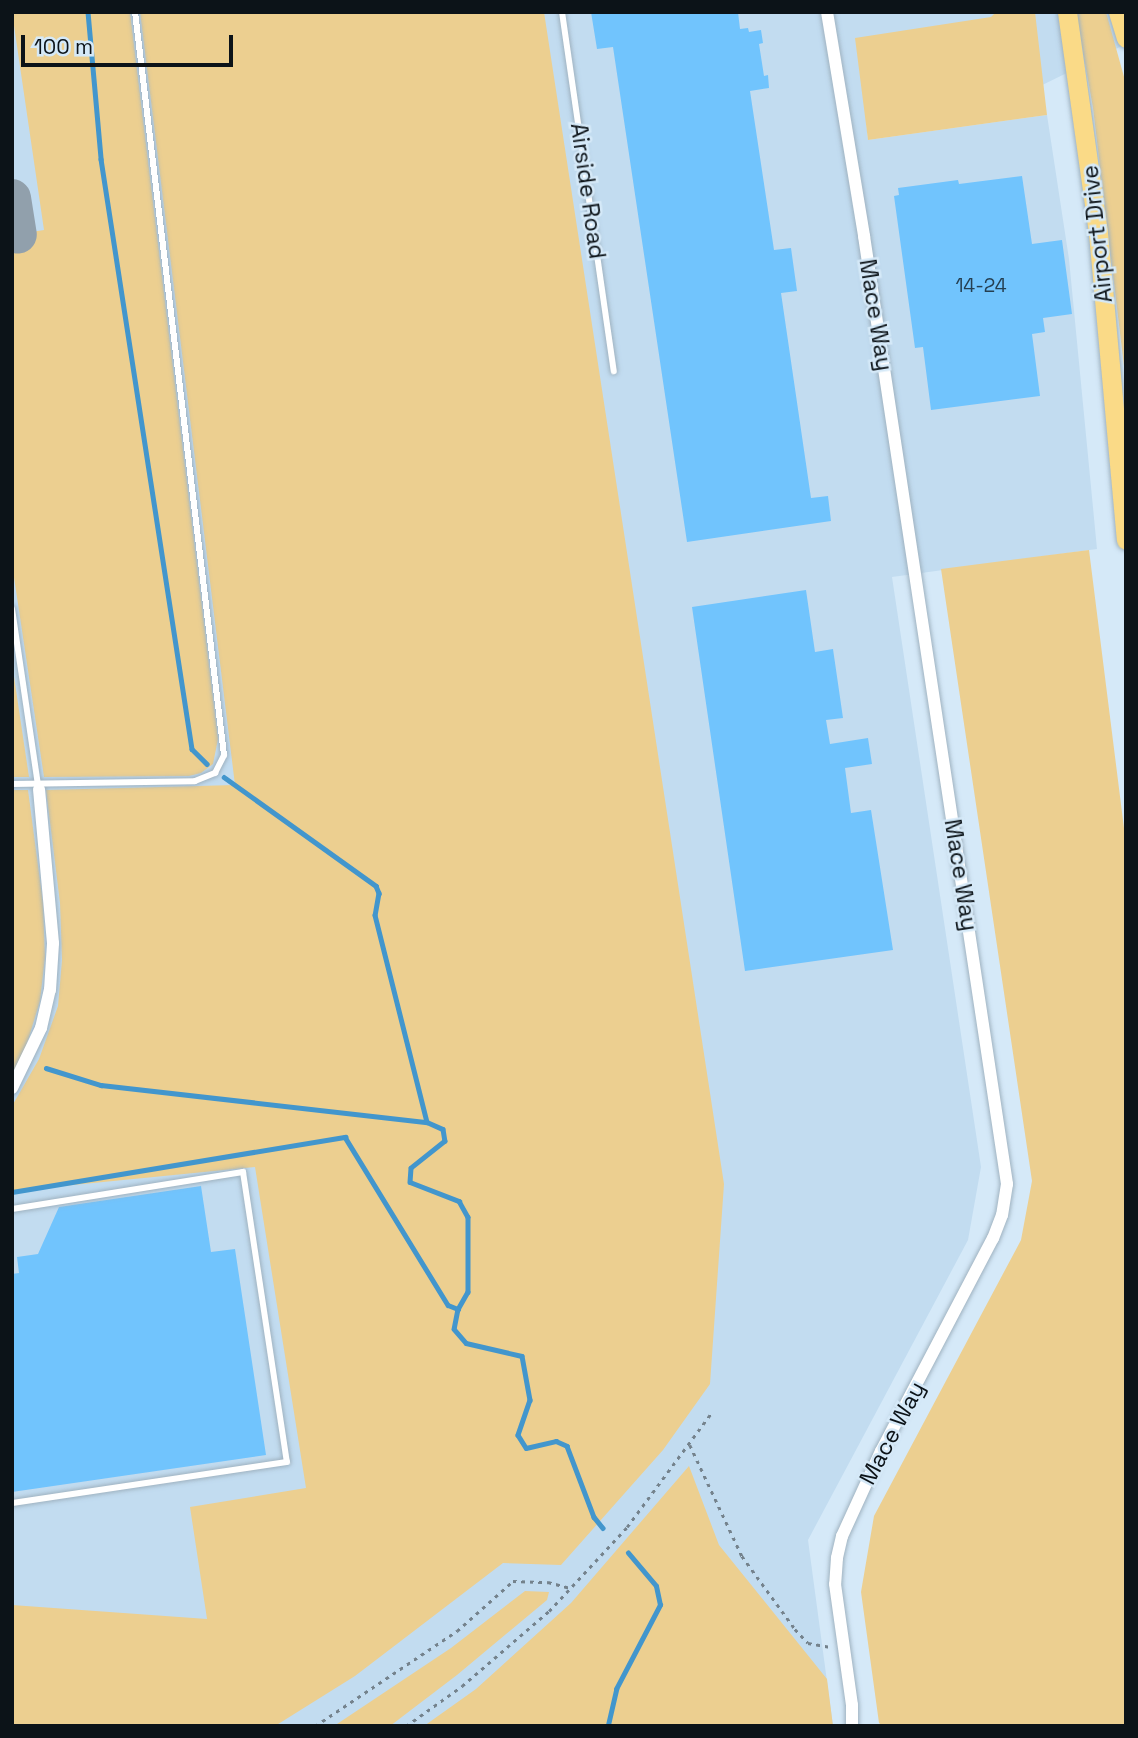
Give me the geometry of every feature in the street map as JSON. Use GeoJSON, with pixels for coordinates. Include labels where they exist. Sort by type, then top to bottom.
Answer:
{"type":"FeatureCollection","features":[{"type":"Feature","properties":{"kind":"main road","name":"Airport Drive"},"geometry":{"type":"LineString","coordinates":[[1067,12],[1098,233],[1126,540]]}},
{"type":"Feature","properties":{"kind":"main road"},"geometry":{"type":"LineString","coordinates":[[1118,12],[1126,38]]}},
{"type":"Feature","properties":{"kind":"street","name":"Mace Way"},"geometry":{"type":"LineString","coordinates":[[827,12],[1007,1184],[1002,1216],[993,1238],[850,1515],[837,1558],[836,1571],[852,1705],[852,1726]]}},
{"type":"Feature","properties":{"kind":"street"},"geometry":{"type":"LineString","coordinates":[[12,1087],[23,1071],[41,1028],[50,990],[53,943],[38,787]]}},
{"type":"Feature","properties":{"kind":"street","name":"Mace Way"},"geometry":{"type":"LineString","coordinates":[[852,1705],[860,1726]]}},
{"type":"Feature","properties":{"kind":"lane"},"geometry":{"type":"LineString","coordinates":[[12,784],[38,787],[195,781],[215,773],[224,755],[135,12]]}},
{"type":"Feature","properties":{"kind":"lane","name":"Airside Road"},"geometry":{"type":"LineString","coordinates":[[562,12],[614,371]]}},
{"type":"Feature","properties":{"kind":"lane"},"geometry":{"type":"LineString","coordinates":[[12,609],[38,787]]}},
{"type":"Feature","properties":{"kind":"lane"},"geometry":{"type":"LineString","coordinates":[[12,1209],[243,1172],[287,1462],[12,1503]]}},
{"type":"Feature","properties":{"kind":"path"},"geometry":{"type":"LineString","coordinates":[[406,1726],[462,1686],[549,1611],[627,1527],[712,1412]]}},
{"type":"Feature","properties":{"kind":"path"},"geometry":{"type":"LineString","coordinates":[[690,1445],[742,1556],[794,1629],[814,1645],[844,1645]]}},
{"type":"Feature","properties":{"kind":"path"},"geometry":{"type":"LineString","coordinates":[[315,1726],[457,1631],[513,1581],[548,1582],[570,1588]]}},
{"type":"Feature","properties":{"kind":"shaded area"},"geometry":{"type":"Polygon","coordinates":[[[12,12],[1126,12],[1126,44],[1028,92],[866,121],[868,140],[1047,115],[1069,259],[1097,549],[892,577],[981,1167],[968,1240],[808,1540],[833,1726],[12,1726],[12,12]]]}},
{"type":"Feature","properties":{"kind":"shaded area"},"geometry":{"type":"Polygon","coordinates":[[[12,12],[130,12],[218,739],[213,764],[201,773],[189,776],[44,777],[12,564],[12,235],[44,230],[12,12]]]}},
{"type":"Feature","properties":{"kind":"shaded area"},"geometry":{"type":"Polygon","coordinates":[[[140,12],[544,12],[724,1184],[710,1384],[663,1450],[561,1565],[503,1563],[355,1676],[275,1726],[12,1726],[12,1605],[207,1619],[190,1507],[306,1488],[255,1167],[12,1191],[12,1106],[39,1059],[58,1006],[62,960],[60,903],[46,790],[235,785],[140,12]]]}},
{"type":"Feature","properties":{"kind":"shaded area"},"geometry":{"type":"Polygon","coordinates":[[[996,12],[1035,12],[1047,115],[868,140],[855,38],[991,17],[996,12]]]}},
{"type":"Feature","properties":{"kind":"shaded area"},"geometry":{"type":"Polygon","coordinates":[[[1076,12],[1106,12],[1126,84],[1126,383],[1093,108],[1076,12]]]}},
{"type":"Feature","properties":{"kind":"shaded area"},"geometry":{"type":"Polygon","coordinates":[[[1089,550],[1126,844],[1126,1726],[883,1726],[879,1723],[861,1592],[874,1516],[1021,1240],[1032,1181],[941,569],[1089,550]]]}},
{"type":"Feature","properties":{"kind":"shaded area"},"geometry":{"type":"Polygon","coordinates":[[[12,663],[29,777],[12,777],[12,663]]]}},
{"type":"Feature","properties":{"kind":"shaded area"},"geometry":{"type":"Polygon","coordinates":[[[12,790],[28,790],[43,903],[45,957],[40,1001],[25,1050],[12,1074],[12,790]]]}},
{"type":"Feature","properties":{"kind":"shaded area"},"geometry":{"type":"Polygon","coordinates":[[[689,1466],[719,1545],[827,1679],[833,1726],[424,1726],[476,1689],[571,1603],[689,1466]]]}},
{"type":"Feature","properties":{"kind":"shaded area"},"geometry":{"type":"Polygon","coordinates":[[[525,1591],[549,1592],[547,1600],[457,1675],[390,1726],[334,1726],[451,1648],[525,1591]]]}},
{"type":"Feature","properties":{"kind":"building"},"geometry":{"type":"Polygon","coordinates":[[[591,12],[738,12],[740,29],[748,28],[749,32],[761,30],[763,43],[759,44],[764,76],[768,75],[769,88],[750,91],[774,250],[791,248],[797,291],[781,293],[811,498],[828,496],[831,521],[687,542],[613,47],[597,49],[591,12]]]}},
{"type":"Feature","properties":{"kind":"building"},"geometry":{"type":"Polygon","coordinates":[[[1022,176],[1032,244],[1062,240],[1072,314],[1043,318],[1045,332],[1032,334],[1040,396],[931,410],[923,347],[915,348],[894,196],[899,195],[898,188],[958,180],[959,184],[1022,176]]]}},
{"type":"Feature","properties":{"kind":"building"},"geometry":{"type":"Polygon","coordinates":[[[806,590],[815,652],[833,649],[843,718],[826,720],[830,744],[868,738],[872,764],[845,768],[851,813],[871,810],[893,950],[745,971],[692,607],[806,590]]]}},
{"type":"Feature","properties":{"kind":"building"},"geometry":{"type":"Polygon","coordinates":[[[201,1186],[211,1252],[235,1249],[266,1455],[12,1492],[12,1274],[19,1273],[17,1257],[38,1254],[59,1207],[201,1186]]]}},
{"type":"Feature","properties":{"kind":"waterway"},"geometry":{"type":"LineString","coordinates":[[88,12],[101,159],[192,749],[207,764]]}},
{"type":"Feature","properties":{"kind":"waterway"},"geometry":{"type":"LineString","coordinates":[[224,777],[376,886],[379,893],[375,915],[427,1122],[443,1129],[445,1141],[411,1168],[410,1182],[459,1201],[468,1217],[468,1292],[458,1309],[454,1329],[466,1343],[522,1356],[530,1400],[518,1435],[526,1448],[556,1441],[567,1446],[594,1517],[603,1528]]}},
{"type":"Feature","properties":{"kind":"waterway"},"geometry":{"type":"LineString","coordinates":[[46,1068],[101,1085],[427,1122]]}},
{"type":"Feature","properties":{"kind":"waterway"},"geometry":{"type":"LineString","coordinates":[[12,1192],[345,1137],[448,1305],[458,1309]]}},
{"type":"Feature","properties":{"kind":"waterway"},"geometry":{"type":"LineString","coordinates":[[608,1725],[616,1689],[660,1605],[656,1586],[628,1553]]}},
{"type":"Feature","properties":{"kind":"taxiway"},"geometry":{"type":"LineString","coordinates":[[12,198],[18,235]]}}]}
